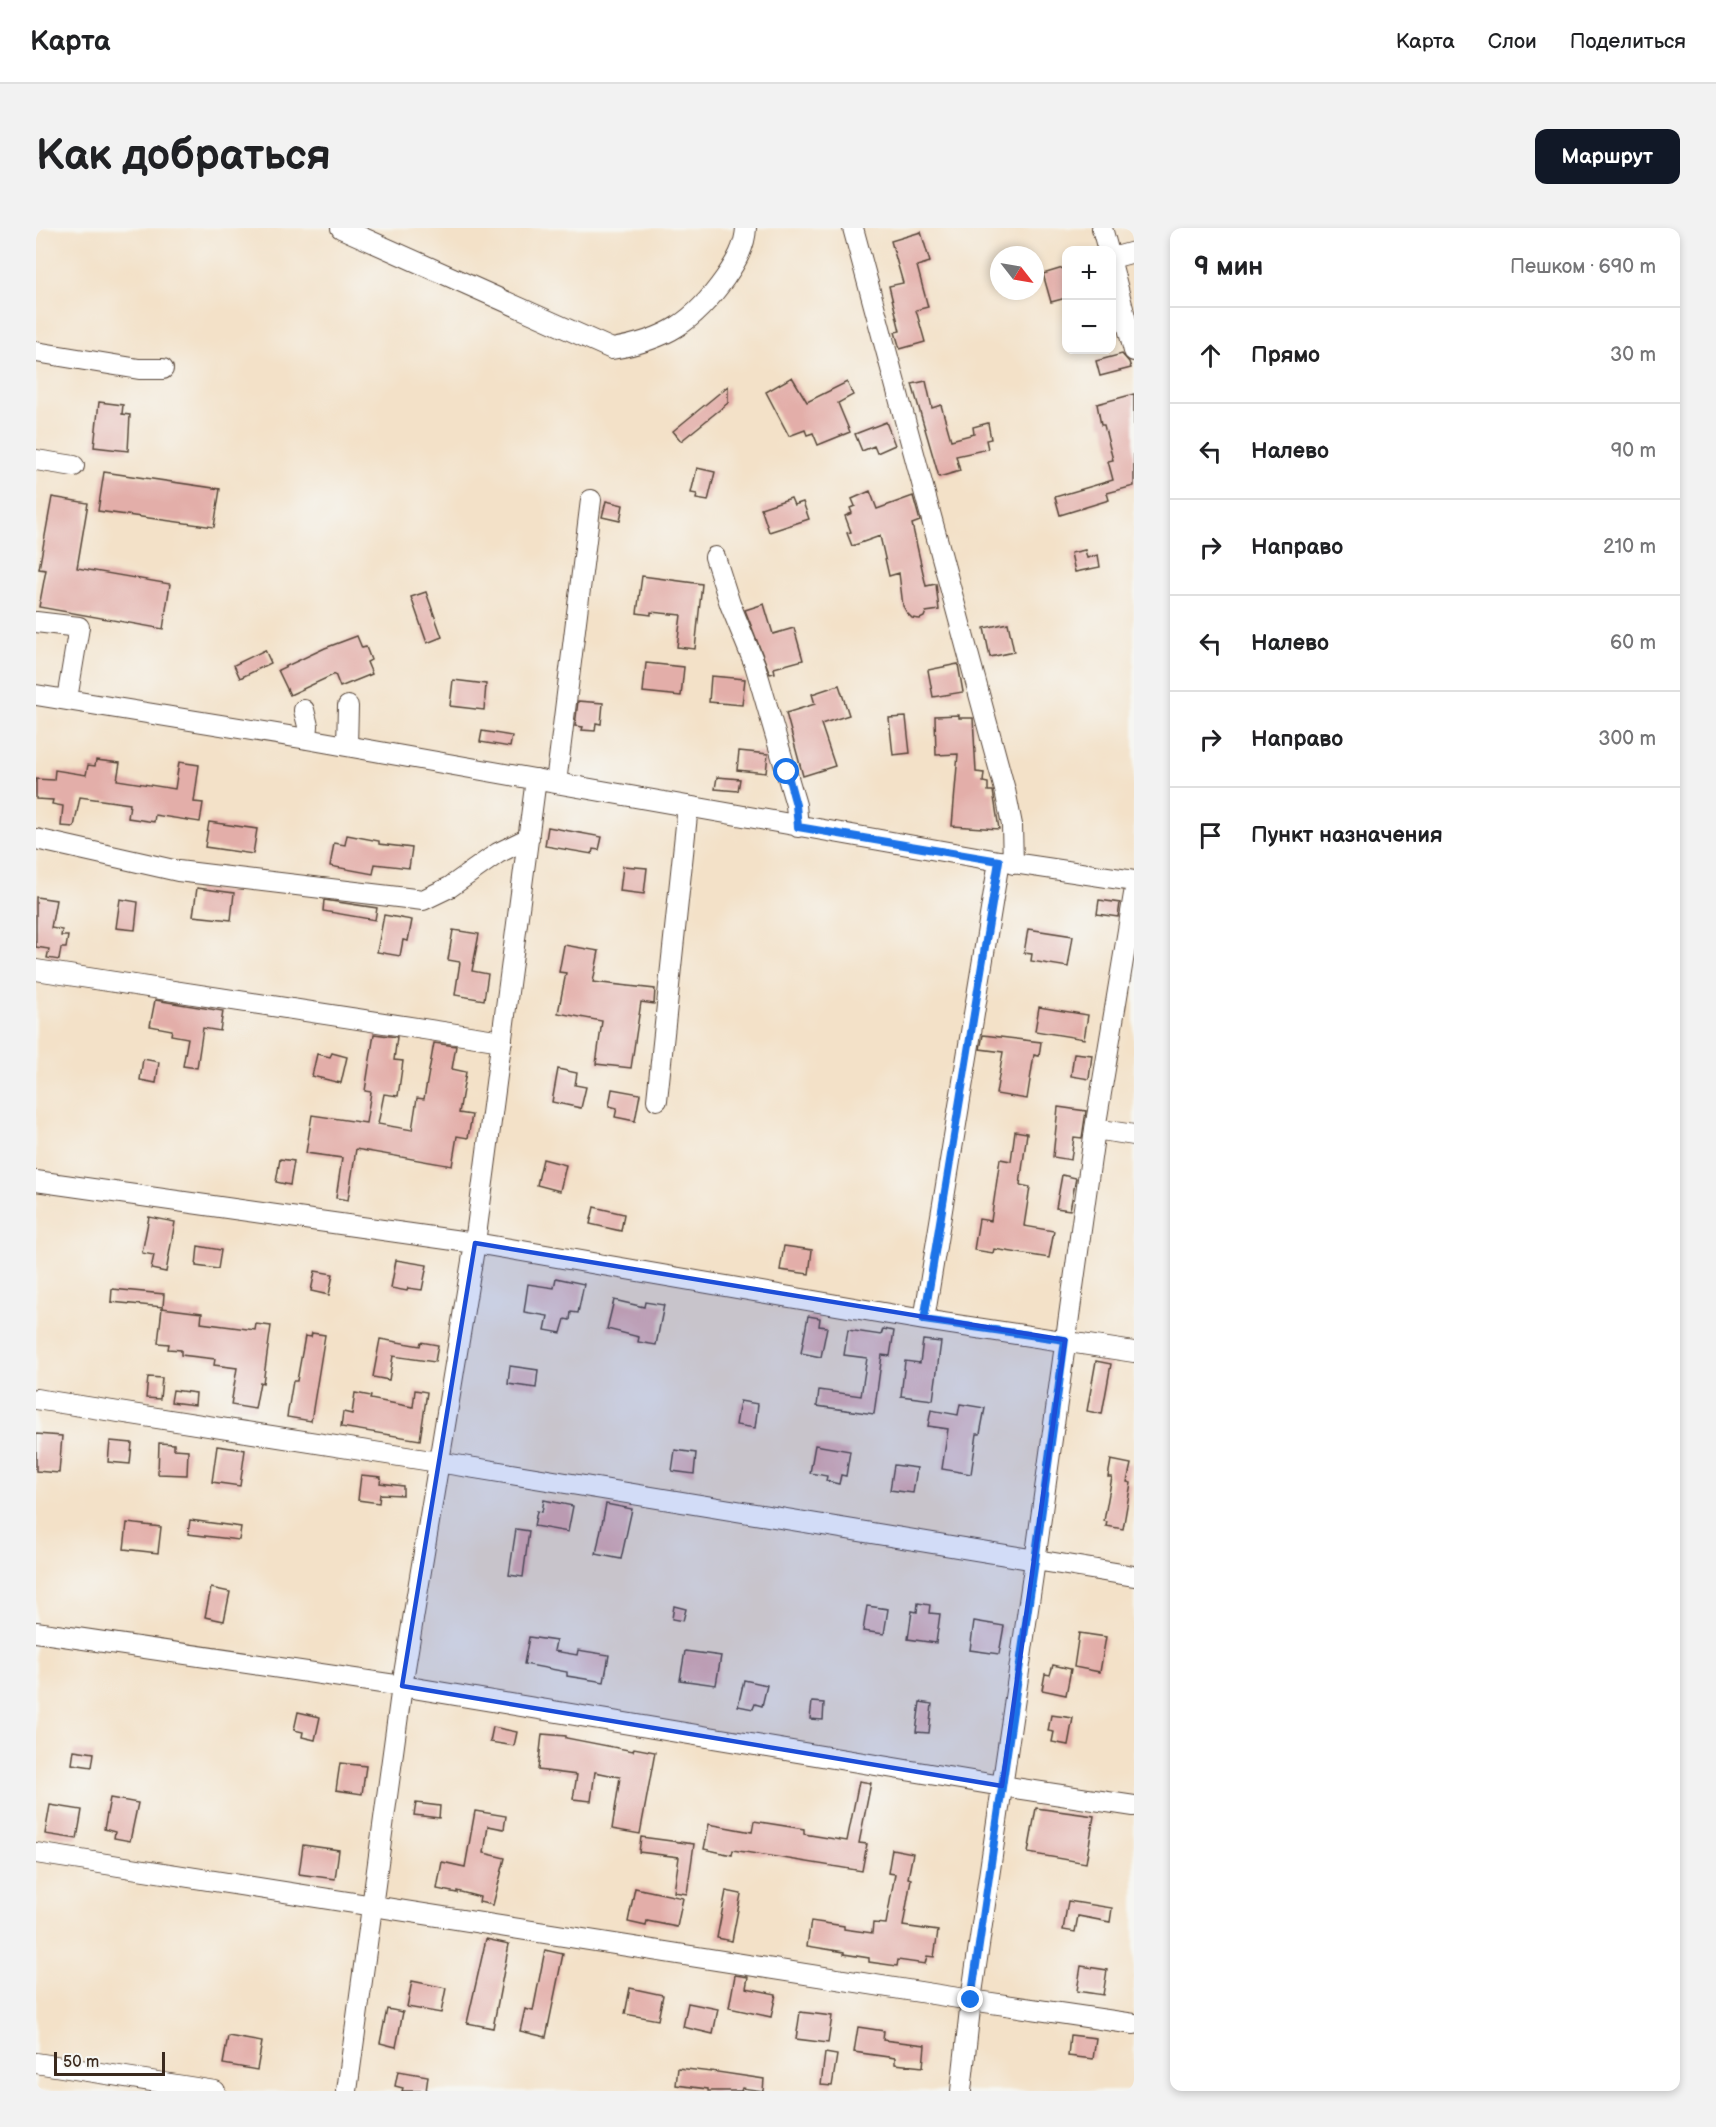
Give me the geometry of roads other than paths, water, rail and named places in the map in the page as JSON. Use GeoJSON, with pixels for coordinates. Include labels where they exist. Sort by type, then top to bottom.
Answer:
{"type":"FeatureCollection","features":[{"type":"Feature","properties":{"kind":"street"},"geometry":{"type":"LineString","coordinates":[[341,228],[612,349],[640,345],[676,328],[698,313],[735,264],[745,242],[746,228]]}},
{"type":"Feature","properties":{"kind":"street"},"geometry":{"type":"LineString","coordinates":[[853,228],[1005,790],[1012,825],[924,1320]]}},
{"type":"Feature","properties":{"kind":"street"},"geometry":{"type":"LineString","coordinates":[[1102,228],[1107,246]]}},
{"type":"Feature","properties":{"kind":"street"},"geometry":{"type":"LineString","coordinates":[[1116,257],[1134,252]]}},
{"type":"Feature","properties":{"kind":"street"},"geometry":{"type":"LineString","coordinates":[[1116,281],[1134,351]]}},
{"type":"Feature","properties":{"kind":"street"},"geometry":{"type":"LineString","coordinates":[[36,352],[139,369],[163,369]]}},
{"type":"Feature","properties":{"kind":"street"},"geometry":{"type":"LineString","coordinates":[[36,460],[74,465]]}},
{"type":"Feature","properties":{"kind":"street"},"geometry":{"type":"LineString","coordinates":[[556,783],[591,500]]}},
{"type":"Feature","properties":{"kind":"street"},"geometry":{"type":"LineString","coordinates":[[715,557],[730,604],[755,665],[796,805],[798,827]]}},
{"type":"Feature","properties":{"kind":"street"},"geometry":{"type":"LineString","coordinates":[[36,622],[78,627],[67,699]]}},
{"type":"Feature","properties":{"kind":"street"},"geometry":{"type":"LineString","coordinates":[[36,695],[307,739],[1006,863],[1134,881]]}},
{"type":"Feature","properties":{"kind":"street"},"geometry":{"type":"LineString","coordinates":[[347,746],[348,706]]}},
{"type":"Feature","properties":{"kind":"street"},"geometry":{"type":"LineString","coordinates":[[304,710],[308,726],[307,739]]}},
{"type":"Feature","properties":{"kind":"street"},"geometry":{"type":"LineString","coordinates":[[347,2091],[402,1686],[475,1243],[536,779]]}},
{"type":"Feature","properties":{"kind":"street"},"geometry":{"type":"LineString","coordinates":[[657,1100],[688,806]]}},
{"type":"Feature","properties":{"kind":"street"},"geometry":{"type":"LineString","coordinates":[[36,839],[178,871],[423,900],[450,887],[498,853],[529,838]]}},
{"type":"Feature","properties":{"kind":"street"},"geometry":{"type":"LineString","coordinates":[[961,2091],[971,2000],[1095,1129],[1134,894]]}},
{"type":"Feature","properties":{"kind":"street"},"geometry":{"type":"LineString","coordinates":[[36,970],[502,1041]]}},
{"type":"Feature","properties":{"kind":"street"},"geometry":{"type":"LineString","coordinates":[[1095,1129],[1134,1136]]}},
{"type":"Feature","properties":{"kind":"street"},"geometry":{"type":"LineString","coordinates":[[36,1180],[475,1243],[924,1320],[1134,1352]]}},
{"type":"Feature","properties":{"kind":"street"},"geometry":{"type":"LineString","coordinates":[[36,1399],[1134,1576]]}},
{"type":"Feature","properties":{"kind":"street"},"geometry":{"type":"LineString","coordinates":[[36,1632],[402,1686],[1134,1806]]}},
{"type":"Feature","properties":{"kind":"street"},"geometry":{"type":"LineString","coordinates":[[36,1853],[1134,2024]]}},
{"type":"Feature","properties":{"kind":"street"},"geometry":{"type":"LineString","coordinates":[[36,2063],[215,2091]]}}]}
